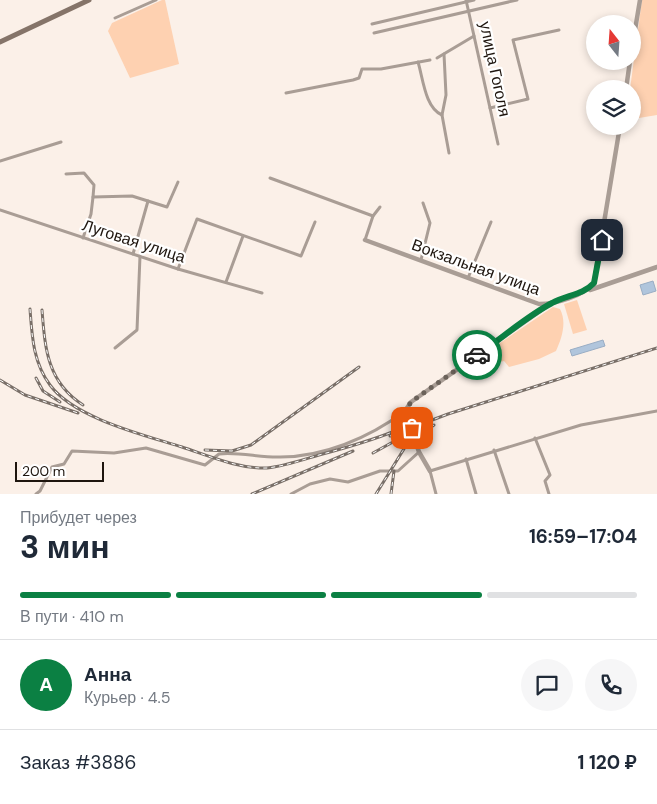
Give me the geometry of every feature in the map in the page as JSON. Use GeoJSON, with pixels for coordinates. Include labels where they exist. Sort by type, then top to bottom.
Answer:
{"type":"FeatureCollection","features":[{"type":"Feature","properties":{"kind":"main road"},"geometry":{"type":"LineString","coordinates":[[0,42],[89,0]]}},
{"type":"Feature","properties":{"kind":"street"},"geometry":{"type":"LineString","coordinates":[[115,18],[156,0]]}},
{"type":"Feature","properties":{"kind":"street"},"geometry":{"type":"LineString","coordinates":[[372,24],[474,0]]}},
{"type":"Feature","properties":{"kind":"street"},"geometry":{"type":"LineString","coordinates":[[374,33],[517,0]]}},
{"type":"Feature","properties":{"kind":"street"},"geometry":{"type":"LineString","coordinates":[[638,15],[640,0]]}},
{"type":"Feature","properties":{"kind":"street","name":"улица Гоголя"},"geometry":{"type":"LineString","coordinates":[[467,1],[498,144]]}},
{"type":"Feature","properties":{"kind":"street"},"geometry":{"type":"LineString","coordinates":[[490,108],[528,99],[513,40],[558,30]]}},
{"type":"Feature","properties":{"kind":"street"},"geometry":{"type":"LineString","coordinates":[[437,58],[474,36]]}},
{"type":"Feature","properties":{"kind":"street"},"geometry":{"type":"LineString","coordinates":[[444,54],[446,95],[442,115],[449,153]]}},
{"type":"Feature","properties":{"kind":"street"},"geometry":{"type":"LineString","coordinates":[[286,93],[353,80],[359,78],[362,69],[381,69],[430,60]]}},
{"type":"Feature","properties":{"kind":"street"},"geometry":{"type":"LineString","coordinates":[[418,62],[431,105],[436,112],[442,115]]}},
{"type":"Feature","properties":{"kind":"street"},"geometry":{"type":"LineString","coordinates":[[584,292],[594,283],[619,135]]}},
{"type":"Feature","properties":{"kind":"street"},"geometry":{"type":"LineString","coordinates":[[0,161],[60,142]]}},
{"type":"Feature","properties":{"kind":"street"},"geometry":{"type":"LineString","coordinates":[[66,174],[84,173],[94,184],[91,214],[83,238]]}},
{"type":"Feature","properties":{"kind":"street"},"geometry":{"type":"LineString","coordinates":[[270,178],[373,216]]}},
{"type":"Feature","properties":{"kind":"street"},"geometry":{"type":"LineString","coordinates":[[93,197],[132,196],[167,208],[178,182]]}},
{"type":"Feature","properties":{"kind":"street"},"geometry":{"type":"LineString","coordinates":[[133,254],[148,201]]}},
{"type":"Feature","properties":{"kind":"street"},"geometry":{"type":"LineString","coordinates":[[420,260],[430,223],[423,203]]}},
{"type":"Feature","properties":{"kind":"street"},"geometry":{"type":"LineString","coordinates":[[365,240],[373,216],[380,207]]}},
{"type":"Feature","properties":{"kind":"street","name":"Луговая улица"},"geometry":{"type":"LineString","coordinates":[[0,210],[178,269],[262,293]]}},
{"type":"Feature","properties":{"kind":"street"},"geometry":{"type":"LineString","coordinates":[[178,269],[197,220],[301,256],[315,222]]}},
{"type":"Feature","properties":{"kind":"street"},"geometry":{"type":"LineString","coordinates":[[468,278],[491,222]]}},
{"type":"Feature","properties":{"kind":"street"},"geometry":{"type":"LineString","coordinates":[[226,282],[243,236]]}},
{"type":"Feature","properties":{"kind":"street","name":"Вокзальная улица"},"geometry":{"type":"LineString","coordinates":[[365,240],[539,304],[552,303],[657,268]]}},
{"type":"Feature","properties":{"kind":"street"},"geometry":{"type":"LineString","coordinates":[[114,348],[137,330],[140,256]]}},
{"type":"Feature","properties":{"kind":"street"},"geometry":{"type":"LineString","coordinates":[[596,273],[597,283],[602,286]]}},
{"type":"Feature","properties":{"kind":"street"},"geometry":{"type":"LineString","coordinates":[[36,494],[52,467],[64,464],[72,451],[114,453],[146,448],[205,465],[219,454],[293,456],[338,448],[393,420],[405,411],[411,402],[552,303]]}},
{"type":"Feature","properties":{"kind":"street"},"geometry":{"type":"LineString","coordinates":[[405,411],[419,452],[430,471],[436,494]]}},
{"type":"Feature","properties":{"kind":"street"},"geometry":{"type":"LineString","coordinates":[[430,471],[581,425],[657,411]]}},
{"type":"Feature","properties":{"kind":"street"},"geometry":{"type":"LineString","coordinates":[[535,438],[548,464],[550,475],[545,481],[549,494]]}},
{"type":"Feature","properties":{"kind":"street"},"geometry":{"type":"LineString","coordinates":[[494,450],[509,494]]}},
{"type":"Feature","properties":{"kind":"street"},"geometry":{"type":"LineString","coordinates":[[291,494],[310,484],[330,479],[348,482],[380,471],[398,471],[419,452]]}},
{"type":"Feature","properties":{"kind":"street"},"geometry":{"type":"LineString","coordinates":[[466,460],[476,494]]}},
{"type":"Feature","properties":{"kind":"shaded area"},"geometry":{"type":"Polygon","coordinates":[[[165,0],[179,64],[130,78],[108,31],[112,23],[165,0]]]}},
{"type":"Feature","properties":{"kind":"shaded area"},"geometry":{"type":"Polygon","coordinates":[[[642,0],[657,0],[657,115],[641,118],[641,80],[631,80],[633,70],[641,70],[640,15],[642,0]]]}},
{"type":"Feature","properties":{"kind":"shaded area"},"geometry":{"type":"Polygon","coordinates":[[[577,300],[587,330],[573,334],[564,304],[577,300]]]}},
{"type":"Feature","properties":{"kind":"shaded area"},"geometry":{"type":"Polygon","coordinates":[[[553,307],[560,309],[563,319],[562,335],[556,351],[539,359],[509,367],[504,361],[464,372],[463,368],[553,307]]]}},
{"type":"Feature","properties":{"kind":"building"},"geometry":{"type":"Polygon","coordinates":[[[653,281],[656,291],[643,295],[640,285],[653,281]]]}},
{"type":"Feature","properties":{"kind":"building"},"geometry":{"type":"Polygon","coordinates":[[[603,340],[605,346],[572,356],[570,350],[603,340]]]}},
{"type":"Feature","properties":{"kind":"railway"},"geometry":{"type":"LineString","coordinates":[[30,309],[37,358],[44,376],[50,385],[61,397],[75,407],[130,431],[224,461],[256,468],[287,464],[348,447],[395,431]]}},
{"type":"Feature","properties":{"kind":"railway"},"geometry":{"type":"LineString","coordinates":[[42,310],[47,351],[55,375],[71,396],[83,405]]}},
{"type":"Feature","properties":{"kind":"railway"},"geometry":{"type":"LineString","coordinates":[[390,436],[448,414],[657,348]]}},
{"type":"Feature","properties":{"kind":"railway"},"geometry":{"type":"LineString","coordinates":[[205,450],[232,451],[251,445],[359,367]]}},
{"type":"Feature","properties":{"kind":"railway"},"geometry":{"type":"LineString","coordinates":[[36,378],[43,391],[60,402]]}},
{"type":"Feature","properties":{"kind":"railway"},"geometry":{"type":"LineString","coordinates":[[0,380],[25,395],[78,413]]}},
{"type":"Feature","properties":{"kind":"railway"},"geometry":{"type":"LineString","coordinates":[[376,494],[407,444],[434,425]]}},
{"type":"Feature","properties":{"kind":"railway"},"geometry":{"type":"LineString","coordinates":[[373,453],[402,437]]}},
{"type":"Feature","properties":{"kind":"railway"},"geometry":{"type":"LineString","coordinates":[[252,494],[353,451]]}},
{"type":"Feature","properties":{"kind":"railway"},"geometry":{"type":"LineString","coordinates":[[391,494],[394,471]]}},
{"type":"Feature","properties":{"kind":"way so far"},"geometry":{"type":"LineString","coordinates":[[412,428],[405,411],[411,402],[477,355]]}},
{"type":"Feature","properties":{"kind":"route"},"geometry":{"type":"LineString","coordinates":[[477,355],[552,303],[584,292],[591,286],[594,283],[602,240]]}}]}
